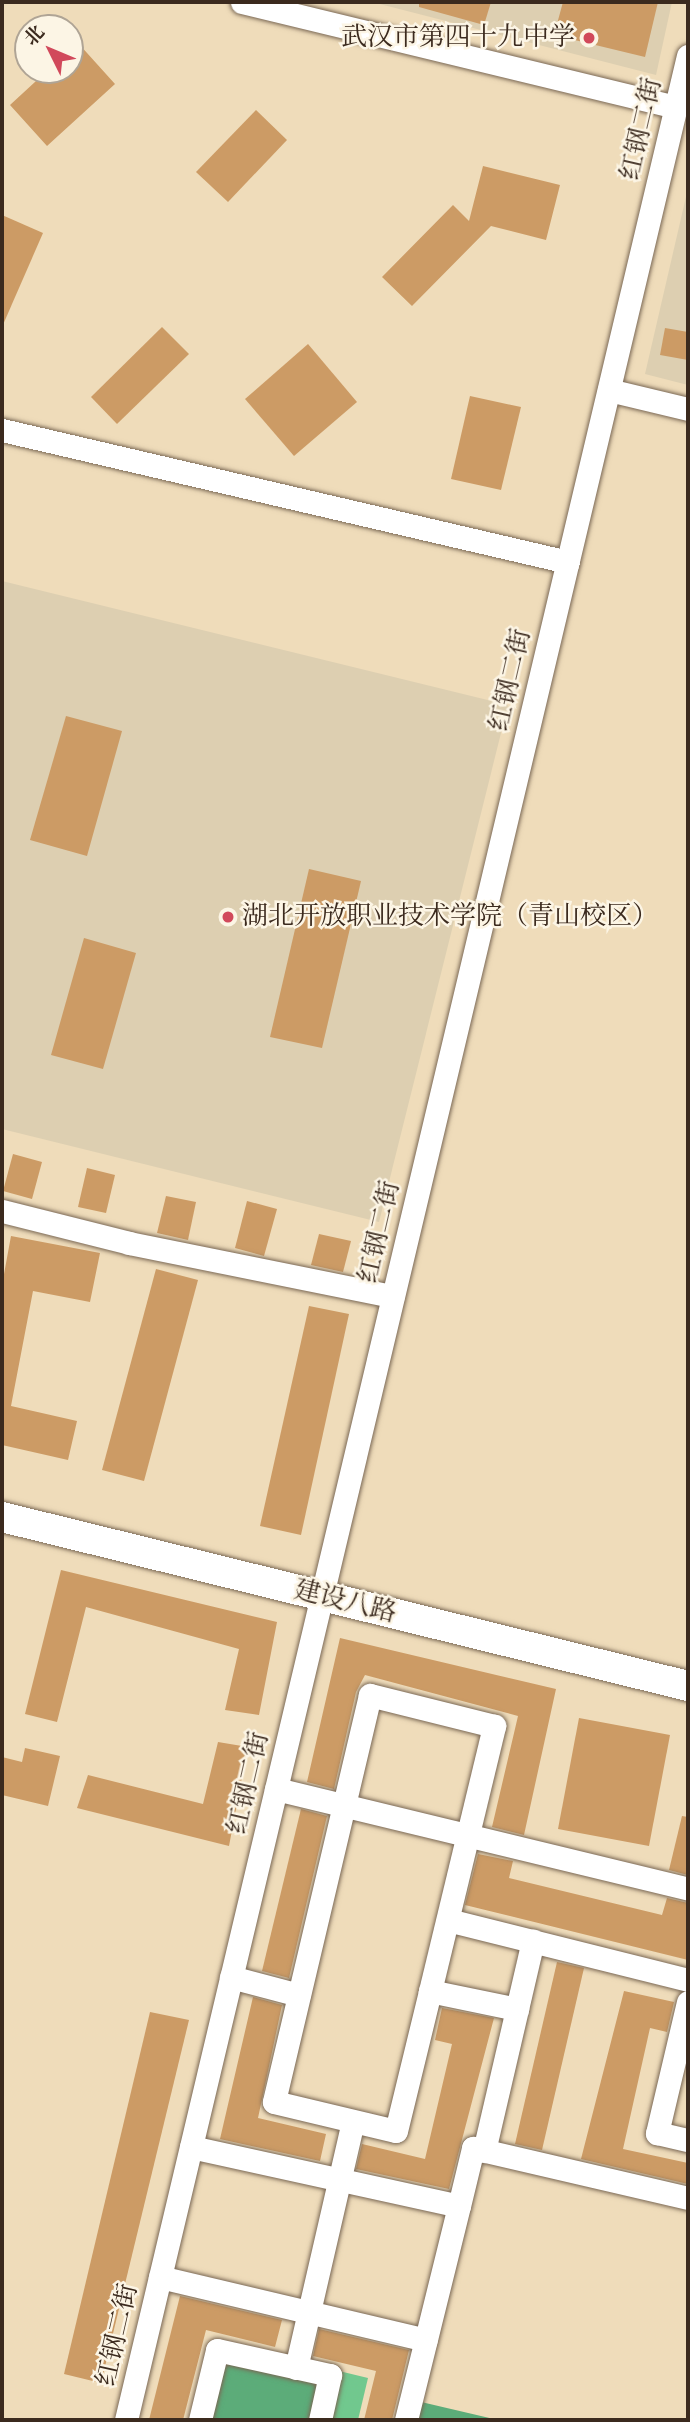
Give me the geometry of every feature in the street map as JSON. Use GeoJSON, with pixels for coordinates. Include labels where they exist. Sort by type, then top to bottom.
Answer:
{"type":"FeatureCollection","features":[{"type":"Feature","properties":{"kind":"main road","name":"建设八路"},"geometry":{"type":"LineString","coordinates":[[2,1517],[688,1686]]}},
{"type":"Feature","properties":{"kind":"street"},"geometry":{"type":"LineString","coordinates":[[242,2],[676,107]]}},
{"type":"Feature","properties":{"kind":"street","name":"红钢二街"},"geometry":{"type":"LineString","coordinates":[[126,2420],[688,56]]}},
{"type":"Feature","properties":{"kind":"street"},"geometry":{"type":"LineString","coordinates":[[609,390],[688,409]]}},
{"type":"Feature","properties":{"kind":"street"},"geometry":{"type":"LineString","coordinates":[[2,430],[568,562]]}},
{"type":"Feature","properties":{"kind":"street"},"geometry":{"type":"LineString","coordinates":[[2,1211],[129,1244],[393,1296]]}},
{"type":"Feature","properties":{"kind":"street"},"geometry":{"type":"LineString","coordinates":[[370,1695],[494,1726],[396,2131],[274,2102],[344,1805],[370,1695]]}},
{"type":"Feature","properties":{"kind":"street"},"geometry":{"type":"LineString","coordinates":[[276,1789],[688,1889]]}},
{"type":"Feature","properties":{"kind":"street"},"geometry":{"type":"LineString","coordinates":[[447,1920],[688,1980]]}},
{"type":"Feature","properties":{"kind":"street"},"geometry":{"type":"LineString","coordinates":[[484,2151],[533,1941]]}},
{"type":"Feature","properties":{"kind":"street"},"geometry":{"type":"LineString","coordinates":[[231,1977],[299,1995]]}},
{"type":"Feature","properties":{"kind":"street"},"geometry":{"type":"LineString","coordinates":[[430,1991],[517,2010]]}},
{"type":"Feature","properties":{"kind":"street"},"geometry":{"type":"LineString","coordinates":[[688,2002],[657,2133],[688,2140]]}},
{"type":"Feature","properties":{"kind":"street"},"geometry":{"type":"LineString","coordinates":[[296,2368],[353,2121]]}},
{"type":"Feature","properties":{"kind":"street"},"geometry":{"type":"LineString","coordinates":[[191,2147],[460,2206]]}},
{"type":"Feature","properties":{"kind":"street"},"geometry":{"type":"LineString","coordinates":[[405,2420],[473,2148],[688,2198]]}},
{"type":"Feature","properties":{"kind":"street"},"geometry":{"type":"LineString","coordinates":[[160,2277],[426,2340]]}},
{"type":"Feature","properties":{"kind":"street"},"geometry":{"type":"LineString","coordinates":[[200,2420],[217,2350],[330,2375],[320,2420]]}},
{"type":"Feature","properties":{"kind":"shaded area","name":"武汉市第四十九中学"},"geometry":{"type":"Polygon","coordinates":[[[372,2],[672,2],[656,75],[372,2]]]}},
{"type":"Feature","properties":{"kind":"shaded area"},"geometry":{"type":"Polygon","coordinates":[[[688,188],[688,385],[645,374],[688,188]]]}},
{"type":"Feature","properties":{"kind":"shaded area","name":"湖北开放职业技术学院（青山校区）"},"geometry":{"type":"Polygon","coordinates":[[[2,581],[508,705],[379,1222],[2,1129],[2,581]]]}},
{"type":"Feature","properties":{"kind":"green space"},"geometry":{"type":"Polygon","coordinates":[[[222,2357],[323,2382],[314,2420],[207,2420],[222,2357]]]}},
{"type":"Feature","properties":{"kind":"green space"},"geometry":{"type":"Polygon","coordinates":[[[339,2371],[368,2378],[358,2420],[328,2420],[339,2371]]]}},
{"type":"Feature","properties":{"kind":"green space"},"geometry":{"type":"Polygon","coordinates":[[[417,2401],[498,2420],[413,2420],[417,2401]]]}},
{"type":"Feature","properties":{"kind":"building"},"geometry":{"type":"Polygon","coordinates":[[[419,2],[491,2],[484,25],[419,7],[419,2]]]}},
{"type":"Feature","properties":{"kind":"building"},"geometry":{"type":"Polygon","coordinates":[[[563,2],[658,2],[645,57],[554,35],[563,2]]]}},
{"type":"Feature","properties":{"kind":"building"},"geometry":{"type":"Polygon","coordinates":[[[84,50],[115,84],[47,146],[10,105],[33,84],[84,84],[84,50]]]}},
{"type":"Feature","properties":{"kind":"building"},"geometry":{"type":"Polygon","coordinates":[[[256,110],[287,140],[228,202],[196,172],[256,110]]]}},
{"type":"Feature","properties":{"kind":"building"},"geometry":{"type":"Polygon","coordinates":[[[483,166],[560,185],[546,240],[491,226],[412,306],[382,277],[453,205],[469,221],[483,166]]]}},
{"type":"Feature","properties":{"kind":"building"},"geometry":{"type":"Polygon","coordinates":[[[2,215],[43,233],[2,327],[2,215]]]}},
{"type":"Feature","properties":{"kind":"building"},"geometry":{"type":"Polygon","coordinates":[[[162,327],[189,354],[117,424],[91,397],[162,327]]]}},
{"type":"Feature","properties":{"kind":"building"},"geometry":{"type":"Polygon","coordinates":[[[665,328],[688,332],[688,360],[660,355],[665,328]]]}},
{"type":"Feature","properties":{"kind":"building"},"geometry":{"type":"Polygon","coordinates":[[[308,344],[357,402],[294,456],[245,399],[308,344]]]}},
{"type":"Feature","properties":{"kind":"building"},"geometry":{"type":"Polygon","coordinates":[[[470,396],[521,407],[501,490],[451,479],[470,396]]]}},
{"type":"Feature","properties":{"kind":"building"},"geometry":{"type":"Polygon","coordinates":[[[66,716],[122,731],[87,856],[30,840],[66,716]]]}},
{"type":"Feature","properties":{"kind":"building"},"geometry":{"type":"Polygon","coordinates":[[[309,869],[361,881],[322,1048],[270,1037],[309,869]]]}},
{"type":"Feature","properties":{"kind":"building"},"geometry":{"type":"Polygon","coordinates":[[[84,938],[136,953],[103,1069],[51,1055],[84,938]]]}},
{"type":"Feature","properties":{"kind":"building"},"geometry":{"type":"Polygon","coordinates":[[[13,1154],[42,1162],[32,1199],[3,1191],[13,1154]]]}},
{"type":"Feature","properties":{"kind":"building"},"geometry":{"type":"Polygon","coordinates":[[[87,1168],[115,1175],[106,1213],[78,1207],[87,1168]]]}},
{"type":"Feature","properties":{"kind":"building"},"geometry":{"type":"Polygon","coordinates":[[[166,1196],[196,1202],[188,1240],[157,1233],[166,1196]]]}},
{"type":"Feature","properties":{"kind":"building"},"geometry":{"type":"Polygon","coordinates":[[[247,1201],[277,1209],[264,1256],[235,1248],[247,1201]]]}},
{"type":"Feature","properties":{"kind":"building"},"geometry":{"type":"Polygon","coordinates":[[[319,1234],[351,1241],[343,1272],[311,1265],[319,1234]]]}},
{"type":"Feature","properties":{"kind":"building"},"geometry":{"type":"Polygon","coordinates":[[[11,1236],[100,1253],[90,1302],[33,1291],[11,1406],[77,1421],[68,1460],[2,1445],[2,1285],[11,1236]]]}},
{"type":"Feature","properties":{"kind":"building"},"geometry":{"type":"Polygon","coordinates":[[[156,1269],[198,1280],[144,1481],[102,1470],[156,1269]]]}},
{"type":"Feature","properties":{"kind":"building"},"geometry":{"type":"Polygon","coordinates":[[[309,1306],[349,1314],[301,1535],[260,1526],[309,1306]]]}},
{"type":"Feature","properties":{"kind":"building"},"geometry":{"type":"Polygon","coordinates":[[[61,1570],[277,1622],[259,1715],[225,1710],[239,1649],[86,1607],[57,1722],[25,1714],[61,1570]]]}},
{"type":"Feature","properties":{"kind":"building"},"geometry":{"type":"Polygon","coordinates":[[[340,1638],[556,1689],[524,1835],[492,1827],[518,1716],[365,1675],[356,1692],[334,1789],[307,1782],[340,1638]]]}},
{"type":"Feature","properties":{"kind":"building"},"geometry":{"type":"Polygon","coordinates":[[[579,1718],[670,1735],[649,1846],[558,1829],[579,1718]]]}},
{"type":"Feature","properties":{"kind":"building"},"geometry":{"type":"Polygon","coordinates":[[[218,1742],[248,1747],[229,1846],[77,1808],[88,1775],[203,1804],[218,1742]]]}},
{"type":"Feature","properties":{"kind":"building"},"geometry":{"type":"Polygon","coordinates":[[[25,1748],[60,1756],[48,1806],[2,1795],[2,1757],[22,1762],[25,1748]]]}},
{"type":"Feature","properties":{"kind":"building"},"geometry":{"type":"Polygon","coordinates":[[[301,1809],[327,1816],[289,1978],[262,1971],[301,1809]]]}},
{"type":"Feature","properties":{"kind":"building"},"geometry":{"type":"Polygon","coordinates":[[[682,1816],[688,1817],[688,1875],[669,1870],[682,1816]]]}},
{"type":"Feature","properties":{"kind":"building"},"geometry":{"type":"Polygon","coordinates":[[[478,1854],[513,1861],[509,1878],[662,1915],[667,1898],[688,1903],[688,1960],[465,1905],[478,1854]]]}},
{"type":"Feature","properties":{"kind":"building"},"geometry":{"type":"Polygon","coordinates":[[[557,1962],[584,1968],[542,2150],[515,2144],[557,1962]]]}},
{"type":"Feature","properties":{"kind":"building"},"geometry":{"type":"Polygon","coordinates":[[[624,1991],[674,2002],[667,2032],[650,2028],[623,2149],[688,2163],[688,2184],[581,2159],[624,1991]]]}},
{"type":"Feature","properties":{"kind":"building"},"geometry":{"type":"Polygon","coordinates":[[[253,1997],[282,2005],[258,2118],[326,2134],[320,2161],[220,2139],[253,1997]]]}},
{"type":"Feature","properties":{"kind":"building"},"geometry":{"type":"Polygon","coordinates":[[[442,2008],[494,2018],[449,2189],[356,2169],[362,2144],[425,2159],[452,2044],[435,2040],[442,2008]]]}},
{"type":"Feature","properties":{"kind":"building"},"geometry":{"type":"Polygon","coordinates":[[[150,2012],[189,2020],[101,2383],[64,2374],[150,2012]]]}},
{"type":"Feature","properties":{"kind":"building"},"geometry":{"type":"Polygon","coordinates":[[[180,2296],[282,2320],[275,2347],[206,2330],[183,2420],[149,2420],[180,2296]]]}},
{"type":"Feature","properties":{"kind":"building"},"geometry":{"type":"Polygon","coordinates":[[[319,2329],[409,2350],[392,2420],[364,2420],[376,2371],[313,2356],[319,2329]]]}},
{"type":"Feature","properties":{"kind":"place","name":"武汉市第四十九中学"},"geometry":{"type":"Point","coordinates":[589,38]}},
{"type":"Feature","properties":{"kind":"place","name":"湖北开放职业技术学院（青山校区）"},"geometry":{"type":"Point","coordinates":[228,917]}}]}
